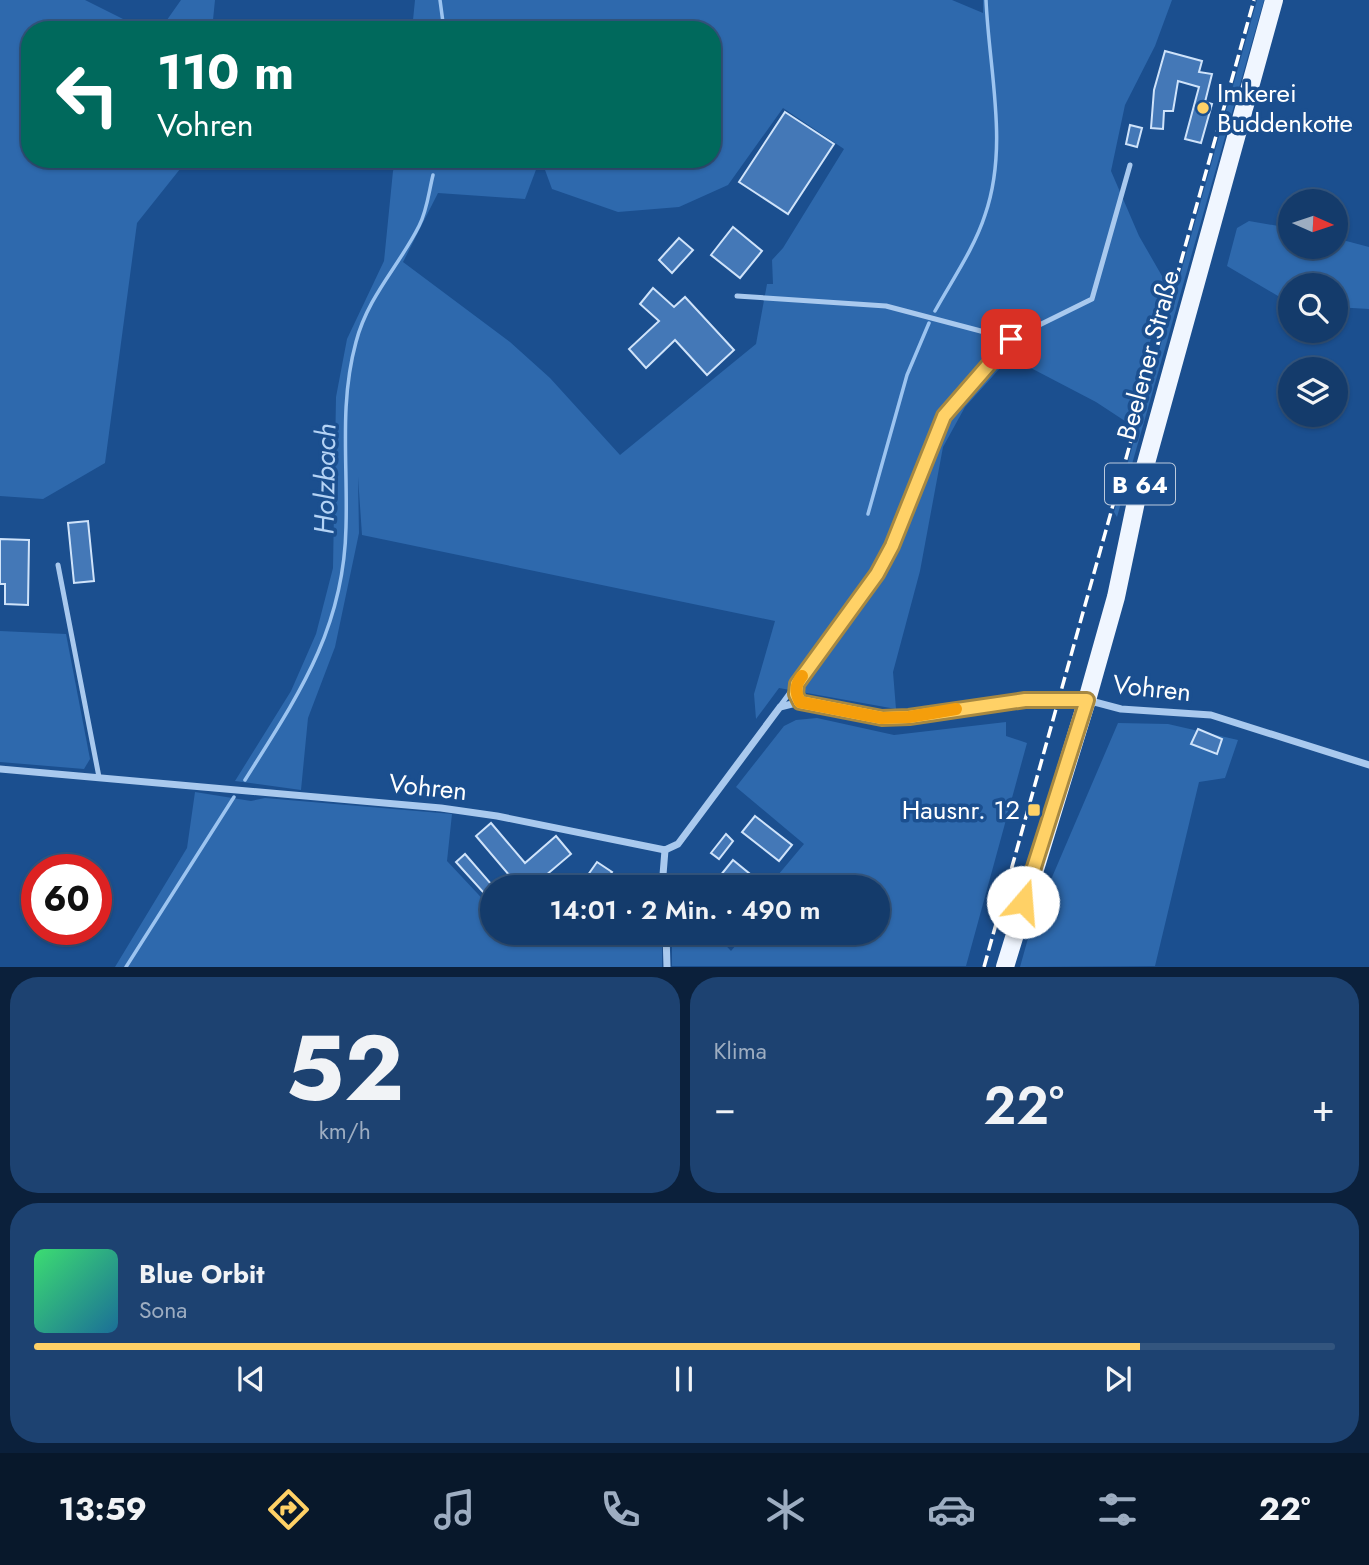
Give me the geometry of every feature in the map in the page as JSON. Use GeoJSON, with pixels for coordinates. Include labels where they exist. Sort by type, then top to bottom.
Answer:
{"type":"FeatureCollection","features":[{"type":"Feature","properties":{"kind":"main road","name":"Beelener Straße"},"geometry":{"type":"LineString","coordinates":[[1005,967],[1116,597],[1138,492],[1274,0]]}},
{"type":"Feature","properties":{"kind":"street","name":"Vohren"},"geometry":{"type":"LineString","coordinates":[[779,707],[800,702],[882,718],[909,717],[1025,700],[1087,700],[1121,709],[1211,715],[1369,765]]}},
{"type":"Feature","properties":{"kind":"street"},"geometry":{"type":"LineString","coordinates":[[663,875],[665,850],[678,844],[779,707]]}},
{"type":"Feature","properties":{"kind":"street","name":"Vohren"},"geometry":{"type":"LineString","coordinates":[[0,769],[452,810],[665,850]]}},
{"type":"Feature","properties":{"kind":"street"},"geometry":{"type":"LineString","coordinates":[[666,945],[667,967]]}},
{"type":"Feature","properties":{"kind":"lane"},"geometry":{"type":"LineString","coordinates":[[779,707],[877,574],[892,546],[944,416],[1011,339],[1092,299],[1130,165]]}},
{"type":"Feature","properties":{"kind":"lane"},"geometry":{"type":"LineString","coordinates":[[737,296],[886,306],[1011,339]]}},
{"type":"Feature","properties":{"kind":"lane"},"geometry":{"type":"LineString","coordinates":[[58,565],[99,778]]}},
{"type":"Feature","properties":{"kind":"lane"},"geometry":{"type":"LineString","coordinates":[[797,684],[796,694],[800,702]]}},
{"type":"Feature","properties":{"kind":"shaded area"},"geometry":{"type":"Polygon","coordinates":[[[0,0],[85,0],[130,21],[21,21],[21,168],[181,168],[137,223],[105,463],[43,499],[0,496],[0,0]]]}},
{"type":"Feature","properties":{"kind":"shaded area"},"geometry":{"type":"Polygon","coordinates":[[[181,0],[215,0],[213,21],[166,21],[181,0]]]}},
{"type":"Feature","properties":{"kind":"shaded area"},"geometry":{"type":"Polygon","coordinates":[[[415,0],[952,0],[983,13],[983,0],[1172,0],[1155,46],[1125,105],[1111,171],[1139,236],[1166,283],[1128,423],[1096,402],[1010,357],[965,407],[943,447],[920,571],[893,672],[896,709],[779,688],[756,719],[754,694],[775,621],[362,535],[358,477],[359,533],[335,647],[308,718],[301,790],[235,781],[291,691],[316,634],[333,568],[336,397],[347,339],[384,261],[394,168],[537,168],[525,199],[438,193],[403,262],[510,342],[550,378],[620,455],[756,344],[767,284],[773,284],[772,260],[783,248],[844,149],[783,108],[728,185],[679,207],[618,212],[552,189],[544,168],[721,168],[721,21],[413,21],[415,0]]]}},
{"type":"Feature","properties":{"kind":"shaded area"},"geometry":{"type":"Polygon","coordinates":[[[1257,0],[1264,0],[1117,517],[1114,512],[1257,0]]]}},
{"type":"Feature","properties":{"kind":"shaded area"},"geometry":{"type":"Polygon","coordinates":[[[1249,221],[1278,226],[1278,259],[1348,259],[1348,241],[1369,247],[1369,309],[1348,308],[1348,273],[1278,273],[1278,296],[1227,266],[1237,228],[1249,221]]]}},
{"type":"Feature","properties":{"kind":"shaded area"},"geometry":{"type":"Polygon","coordinates":[[[0,631],[66,634],[90,759],[84,769],[0,762],[0,631]]]}},
{"type":"Feature","properties":{"kind":"shaded area"},"geometry":{"type":"Polygon","coordinates":[[[817,718],[894,735],[1006,722],[1006,736],[1027,743],[966,966],[672,966],[672,945],[725,945],[731,951],[736,945],[890,945],[890,875],[778,875],[804,844],[736,787],[784,726],[796,720],[817,718]]]}},
{"type":"Feature","properties":{"kind":"shaded area"},"geometry":{"type":"Polygon","coordinates":[[[1118,723],[1168,724],[1238,740],[1225,778],[1199,782],[1155,966],[1020,967],[1032,924],[1118,723]]]}},
{"type":"Feature","properties":{"kind":"shaded area"},"geometry":{"type":"Polygon","coordinates":[[[195,792],[251,801],[265,798],[452,814],[447,861],[480,896],[480,945],[662,945],[662,967],[115,967],[187,848],[195,792]]]}},
{"type":"Feature","properties":{"kind":"building"},"geometry":{"type":"Polygon","coordinates":[[[1165,51],[1202,61],[1199,72],[1212,74],[1205,102],[1212,104],[1201,143],[1185,139],[1199,87],[1178,81],[1173,111],[1164,111],[1163,129],[1151,128],[1154,90],[1165,51]]]}},
{"type":"Feature","properties":{"kind":"building"},"geometry":{"type":"Polygon","coordinates":[[[785,112],[834,144],[788,214],[739,182],[785,112]]]}},
{"type":"Feature","properties":{"kind":"building"},"geometry":{"type":"Polygon","coordinates":[[[1130,125],[1142,128],[1137,147],[1126,144],[1130,125]]]}},
{"type":"Feature","properties":{"kind":"building"},"geometry":{"type":"Polygon","coordinates":[[[733,227],[762,251],[740,278],[711,255],[733,227]]]}},
{"type":"Feature","properties":{"kind":"building"},"geometry":{"type":"Polygon","coordinates":[[[679,238],[693,250],[672,273],[659,260],[679,238]]]}},
{"type":"Feature","properties":{"kind":"building"},"geometry":{"type":"Polygon","coordinates":[[[653,288],[674,307],[685,297],[734,350],[707,375],[675,340],[646,368],[629,349],[659,321],[640,304],[653,288]]]}},
{"type":"Feature","properties":{"kind":"building"},"geometry":{"type":"Polygon","coordinates":[[[88,521],[94,581],[74,583],[68,523],[88,521]]]}},
{"type":"Feature","properties":{"kind":"building"},"geometry":{"type":"Polygon","coordinates":[[[0,539],[29,540],[28,605],[5,604],[5,584],[0,584],[0,539]]]}},
{"type":"Feature","properties":{"kind":"building"},"geometry":{"type":"Polygon","coordinates":[[[1198,729],[1222,739],[1217,754],[1191,744],[1198,729]]]}},
{"type":"Feature","properties":{"kind":"building"},"geometry":{"type":"Polygon","coordinates":[[[755,816],[792,845],[779,861],[742,832],[755,816]]]}},
{"type":"Feature","properties":{"kind":"building"},"geometry":{"type":"Polygon","coordinates":[[[491,823],[525,863],[556,836],[571,854],[546,875],[509,875],[476,836],[491,823]]]}},
{"type":"Feature","properties":{"kind":"building"},"geometry":{"type":"Polygon","coordinates":[[[726,834],[733,841],[719,859],[711,853],[726,834]]]}},
{"type":"Feature","properties":{"kind":"building"},"geometry":{"type":"Polygon","coordinates":[[[465,854],[483,875],[480,875],[480,889],[456,862],[465,854]]]}},
{"type":"Feature","properties":{"kind":"building"},"geometry":{"type":"Polygon","coordinates":[[[733,860],[751,875],[721,875],[733,860]]]}},
{"type":"Feature","properties":{"kind":"building"},"geometry":{"type":"Polygon","coordinates":[[[597,862],[612,872],[610,875],[588,875],[597,862]]]}},
{"type":"Feature","properties":{"kind":"waterway","name":"Holzbach"},"geometry":{"type":"LineString","coordinates":[[440,0],[443,21]]}},
{"type":"Feature","properties":{"kind":"waterway"},"geometry":{"type":"LineString","coordinates":[[935,311],[975,240],[992,189],[997,135],[986,0]]}},
{"type":"Feature","properties":{"kind":"waterway","name":"Holzbach"},"geometry":{"type":"LineString","coordinates":[[245,780],[299,691],[327,630],[337,598],[346,527],[346,411],[356,342],[368,310],[422,220],[433,175]]}},
{"type":"Feature","properties":{"kind":"waterway"},"geometry":{"type":"LineString","coordinates":[[868,514],[907,375],[929,323]]}},
{"type":"Feature","properties":{"kind":"waterway","name":"Holzbach"},"geometry":{"type":"LineString","coordinates":[[126,967],[234,797]]}},
{"type":"Feature","properties":{"kind":"railway"},"geometry":{"type":"LineString","coordinates":[[984,967],[1254,0]]}},
{"type":"Feature","properties":{"kind":"slow traffic"},"geometry":{"type":"LineString","coordinates":[[802,676],[797,684],[796,694],[800,702],[882,718],[909,717],[956,709]]}},
{"type":"Feature","properties":{"kind":"place","name":"Imkerei Buddenkotte"},"geometry":{"type":"Point","coordinates":[1203,108]}},
{"type":"Feature","properties":{"kind":"place","name":"Hausnr. 12"},"geometry":{"type":"Point","coordinates":[1034,810]}},
{"type":"Feature","properties":{"kind":"route"},"geometry":{"type":"LineString","coordinates":[[1011,339],[944,416],[892,546],[877,574],[797,684],[796,694],[800,702],[882,718],[909,717],[974,705],[1025,700],[1087,700],[1023,902]]}}]}
